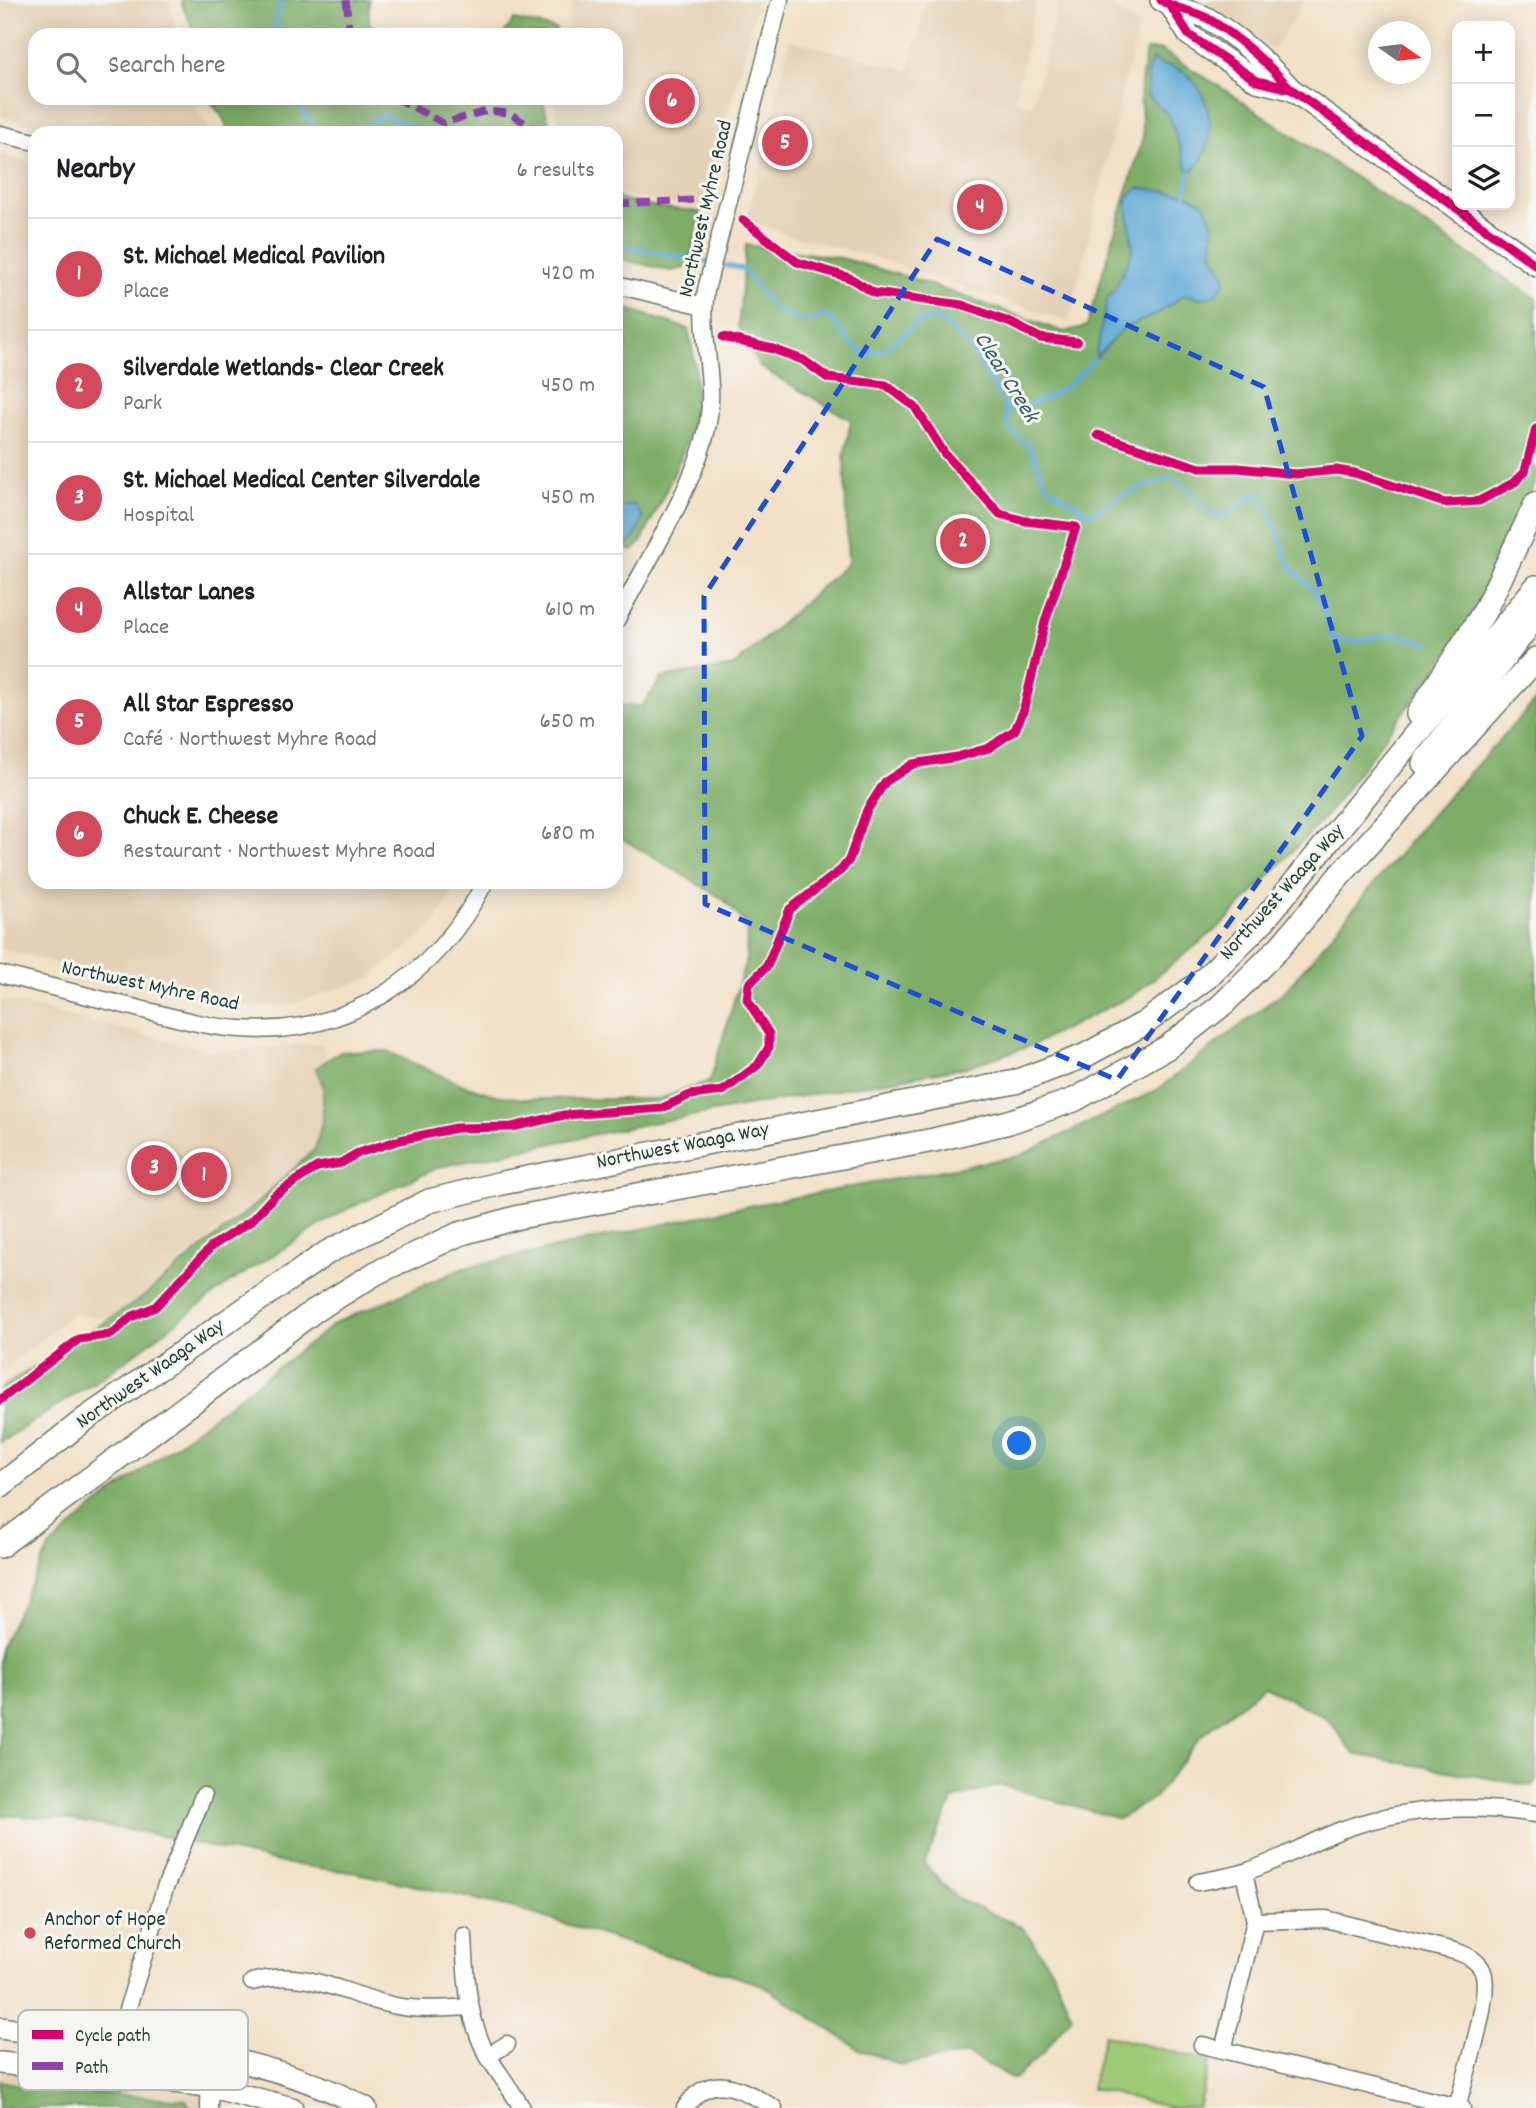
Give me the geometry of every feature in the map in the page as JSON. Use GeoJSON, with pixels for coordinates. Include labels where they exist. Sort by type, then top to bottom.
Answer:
{"type":"FeatureCollection","features":[{"type":"Feature","properties":{"kind":"highway"},"geometry":{"type":"LineString","coordinates":[[1351,816],[1484,612],[1536,504]]}},
{"type":"Feature","properties":{"kind":"highway"},"geometry":{"type":"LineString","coordinates":[[1351,816],[1536,587]]}},
{"type":"Feature","properties":{"kind":"highway"},"geometry":{"type":"LineString","coordinates":[[1340,875],[1536,616]]}},
{"type":"Feature","properties":{"kind":"highway"},"geometry":{"type":"LineString","coordinates":[[1340,875],[1536,659]]}},
{"type":"Feature","properties":{"kind":"highway","name":"Northwest Waaga Way"},"geometry":{"type":"LineString","coordinates":[[0,1486],[84,1420],[328,1252],[429,1201],[553,1173],[1015,1082],[1084,1056],[1145,1023],[1206,978],[1264,920],[1351,816]]}},
{"type":"Feature","properties":{"kind":"highway","name":"Northwest Waaga Way"},"geometry":{"type":"LineString","coordinates":[[0,1546],[314,1311],[376,1273],[459,1234],[519,1217],[934,1140],[1009,1122],[1074,1100],[1168,1047],[1222,1005],[1280,947],[1340,875]]}},
{"type":"Feature","properties":{"kind":"highway"},"geometry":{"type":"LineString","coordinates":[[0,1468],[84,1420]]}},
{"type":"Feature","properties":{"kind":"highway"},"geometry":{"type":"LineString","coordinates":[[0,1558],[91,1477]]}},
{"type":"Feature","properties":{"kind":"main road"},"geometry":{"type":"LineString","coordinates":[[1169,3],[1205,16],[1263,59],[1291,89],[1536,265]]}},
{"type":"Feature","properties":{"kind":"main road"},"geometry":{"type":"LineString","coordinates":[[0,2028],[18,2030]]}},
{"type":"Feature","properties":{"kind":"main road"},"geometry":{"type":"LineString","coordinates":[[0,2063],[18,2065]]}},
{"type":"Feature","properties":{"kind":"main road"},"geometry":{"type":"LineString","coordinates":[[248,2066],[281,2074],[366,2108]]}},
{"type":"Feature","properties":{"kind":"main road"},"geometry":{"type":"LineString","coordinates":[[223,2090],[292,2108]]}},
{"type":"Feature","properties":{"kind":"street","name":"Northwest Myhre Road"},"geometry":{"type":"LineString","coordinates":[[623,607],[686,484],[705,436],[711,388],[704,306],[780,0]]}},
{"type":"Feature","properties":{"kind":"street"},"geometry":{"type":"LineString","coordinates":[[0,134],[28,140]]}},
{"type":"Feature","properties":{"kind":"street"},"geometry":{"type":"LineString","coordinates":[[623,287],[704,306]]}},
{"type":"Feature","properties":{"kind":"street","name":"Northwest Myhre Road"},"geometry":{"type":"LineString","coordinates":[[0,974],[208,1025],[263,1030],[312,1024],[361,1008],[414,974],[465,919],[481,889]]}},
{"type":"Feature","properties":{"kind":"street"},"geometry":{"type":"LineString","coordinates":[[127,2010],[166,1888],[203,1796]]}},
{"type":"Feature","properties":{"kind":"street"},"geometry":{"type":"LineString","coordinates":[[1198,1882],[1244,1872],[1342,1829],[1382,1817],[1428,1810],[1483,1808],[1536,1814]]}},
{"type":"Feature","properties":{"kind":"street"},"geometry":{"type":"LineString","coordinates":[[1223,2050],[1255,1921],[1244,1872]]}},
{"type":"Feature","properties":{"kind":"street"},"geometry":{"type":"LineString","coordinates":[[1202,2045],[1460,2107],[1484,1999],[1483,1971],[1477,1962],[1458,1952],[1326,1919],[1255,1921]]}},
{"type":"Feature","properties":{"kind":"street"},"geometry":{"type":"LineString","coordinates":[[464,1936],[470,2007],[488,2056],[522,2108]]}},
{"type":"Feature","properties":{"kind":"street"},"geometry":{"type":"LineString","coordinates":[[252,1982],[277,1975],[318,1981],[411,2008],[470,2007]]}},
{"type":"Feature","properties":{"kind":"street"},"geometry":{"type":"LineString","coordinates":[[488,2056],[507,2043]]}},
{"type":"Feature","properties":{"kind":"street"},"geometry":{"type":"LineString","coordinates":[[685,2108],[699,2090],[722,2085],[748,2090],[774,2108]]}},
{"type":"Feature","properties":{"kind":"street"},"geometry":{"type":"LineString","coordinates":[[208,2090],[209,2108]]}},
{"type":"Feature","properties":{"kind":"highlighted area"},"geometry":{"type":"Polygon","coordinates":[[[937,239],[1264,387],[1362,736],[1117,1080],[705,904],[704,596],[937,239]]]}},
{"type":"Feature","properties":{"kind":"shaded area"},"geometry":{"type":"Polygon","coordinates":[[[0,0],[169,0],[175,28],[28,28],[28,105],[194,105],[207,126],[38,126],[0,116],[0,0]]]}},
{"type":"Feature","properties":{"kind":"shaded area"},"geometry":{"type":"Polygon","coordinates":[[[573,0],[758,0],[703,209],[623,195],[623,126],[558,126],[556,105],[623,105],[623,28],[567,28],[573,0]]]}},
{"type":"Feature","properties":{"kind":"shaded area"},"geometry":{"type":"Polygon","coordinates":[[[927,0],[1037,0],[1014,100],[1032,105],[1059,0],[1105,0],[1138,26],[1069,322],[867,255],[788,235],[747,219],[790,40],[909,70],[927,0]]]}},
{"type":"Feature","properties":{"kind":"shaded area"},"geometry":{"type":"Polygon","coordinates":[[[1202,0],[1301,0],[1297,14],[1272,50],[1202,0]]]}},
{"type":"Feature","properties":{"kind":"shaded area"},"geometry":{"type":"Polygon","coordinates":[[[0,155],[28,162],[28,889],[455,889],[434,925],[370,978],[296,1003],[259,1007],[160,990],[0,949],[0,155]]]}},
{"type":"Feature","properties":{"kind":"shaded area"},"geometry":{"type":"Polygon","coordinates":[[[0,999],[216,1052],[322,1043],[356,1141],[261,1194],[113,1319],[74,1313],[0,1373],[0,999]]]}},
{"type":"Feature","properties":{"kind":"shaded area"},"geometry":{"type":"Polygon","coordinates":[[[0,2063],[18,2065],[18,2090],[208,2090],[209,2108],[0,2108],[0,2063]]]}},
{"type":"Feature","properties":{"kind":"green space"},"geometry":{"type":"Polygon","coordinates":[[[182,0],[369,0],[369,22],[374,28],[193,28],[182,0]]]}},
{"type":"Feature","properties":{"kind":"green space"},"geometry":{"type":"Polygon","coordinates":[[[514,20],[551,28],[508,28],[514,20]]]}},
{"type":"Feature","properties":{"kind":"green space"},"geometry":{"type":"Polygon","coordinates":[[[1146,50],[1161,50],[1536,299],[1536,408],[1524,453],[1536,470],[1536,477],[1507,556],[1462,634],[1326,816],[1222,925],[1133,995],[1033,1045],[966,1067],[640,1125],[439,1167],[341,1212],[229,1283],[113,1370],[0,1443],[0,1389],[139,1300],[259,1201],[315,1149],[323,1119],[323,1085],[316,1068],[339,1052],[386,1051],[463,1085],[495,1095],[524,1099],[659,1099],[710,1081],[746,960],[747,925],[723,899],[623,839],[623,705],[642,706],[662,678],[734,666],[848,563],[844,457],[851,420],[760,367],[738,327],[746,245],[841,258],[914,279],[1064,332],[1087,326],[1143,137],[1140,88],[1146,50]],[[1153,59],[1148,70],[1147,95],[1169,116],[1189,173],[1161,65],[1153,59]],[[1138,188],[1126,198],[1133,249],[1116,287],[1107,300],[1096,357],[1123,328],[1155,315],[1185,294],[1198,298],[1214,296],[1220,288],[1224,277],[1212,250],[1211,214],[1186,194],[1138,188]]]}},
{"type":"Feature","properties":{"kind":"green space"},"geometry":{"type":"Polygon","coordinates":[[[213,105],[544,105],[550,126],[226,126],[213,105]]]}},
{"type":"Feature","properties":{"kind":"green space"},"geometry":{"type":"Polygon","coordinates":[[[623,200],[701,212],[688,267],[671,271],[623,260],[623,200]]]}},
{"type":"Feature","properties":{"kind":"green space"},"geometry":{"type":"Polygon","coordinates":[[[623,307],[688,329],[696,389],[693,416],[678,465],[641,543],[632,551],[623,546],[623,307]]]}},
{"type":"Feature","properties":{"kind":"green space"},"geometry":{"type":"Polygon","coordinates":[[[1536,700],[1536,1781],[1531,1786],[1354,1754],[1327,1718],[1264,1686],[1203,1734],[1155,1797],[1119,1819],[1001,1785],[953,1799],[924,1864],[958,1899],[1022,1927],[1051,1968],[1072,2016],[1042,2054],[1014,2079],[968,2054],[900,2065],[859,2049],[763,1985],[511,1907],[357,1873],[282,1863],[153,1834],[58,1818],[0,1815],[0,1649],[49,1548],[89,1511],[337,1322],[464,1268],[737,1208],[1019,1156],[1157,1090],[1286,990],[1433,813],[1536,700]]]}},
{"type":"Feature","properties":{"kind":"green space"},"geometry":{"type":"Polygon","coordinates":[[[1104,2035],[1210,2061],[1198,2108],[1171,2108],[1091,2088],[1104,2035]]]}},
{"type":"Feature","properties":{"kind":"green space"},"geometry":{"type":"Polygon","coordinates":[[[0,2081],[18,2085],[18,2090],[54,2090],[186,2100],[190,2108],[0,2108],[0,2081]]]}},
{"type":"Feature","properties":{"kind":"water"},"geometry":{"type":"Polygon","coordinates":[[[1153,59],[1161,65],[1178,69],[1191,78],[1208,109],[1208,145],[1201,161],[1189,173],[1169,116],[1147,95],[1148,70],[1153,59]]]}},
{"type":"Feature","properties":{"kind":"water"},"geometry":{"type":"Polygon","coordinates":[[[1138,188],[1186,194],[1204,203],[1213,226],[1212,252],[1225,276],[1224,284],[1214,296],[1198,298],[1185,294],[1155,315],[1123,328],[1095,359],[1107,300],[1116,287],[1133,249],[1126,198],[1138,188]]]}},
{"type":"Feature","properties":{"kind":"water"},"geometry":{"type":"Polygon","coordinates":[[[634,505],[643,518],[634,538],[623,547],[623,506],[634,505]]]}},
{"type":"Feature","properties":{"kind":"waterway","name":"Clear Creek"},"geometry":{"type":"LineString","coordinates":[[275,28],[281,0]]}},
{"type":"Feature","properties":{"kind":"waterway","name":"Clear Creek"},"geometry":{"type":"LineString","coordinates":[[299,105],[313,126]]}},
{"type":"Feature","properties":{"kind":"waterway","name":"Clear Creek"},"geometry":{"type":"LineString","coordinates":[[366,126],[381,115],[412,126]]}},
{"type":"Feature","properties":{"kind":"waterway"},"geometry":{"type":"LineString","coordinates":[[1186,194],[1189,173]]}},
{"type":"Feature","properties":{"kind":"waterway","name":"Clear Creek"},"geometry":{"type":"LineString","coordinates":[[623,245],[743,269],[776,312],[809,322],[825,314],[853,345],[865,354],[883,350],[919,321],[932,318],[942,321],[966,343],[1005,404],[1007,424],[1015,435],[1030,447],[1046,485],[1090,514],[1117,497],[1171,477],[1189,490],[1208,513],[1225,516],[1257,492],[1267,506],[1289,562],[1320,603],[1332,638],[1350,642],[1397,635],[1428,644]]}},
{"type":"Feature","properties":{"kind":"waterway"},"geometry":{"type":"LineString","coordinates":[[1007,411],[1056,393],[1095,359]]}},
{"type":"Feature","properties":{"kind":"marked path"},"geometry":{"type":"LineString","coordinates":[[346,0],[349,28]]}},
{"type":"Feature","properties":{"kind":"marked path"},"geometry":{"type":"LineString","coordinates":[[408,105],[443,123],[487,111],[510,113],[530,126]]}},
{"type":"Feature","properties":{"kind":"marked path"},"geometry":{"type":"LineString","coordinates":[[623,204],[714,199]]}},
{"type":"Feature","properties":{"kind":"cycle path"},"geometry":{"type":"LineString","coordinates":[[1161,0],[1207,18],[1230,33],[1291,89],[1536,265]]}},
{"type":"Feature","properties":{"kind":"cycle path"},"geometry":{"type":"LineString","coordinates":[[1172,8],[1189,35],[1257,81],[1291,89]]}},
{"type":"Feature","properties":{"kind":"cycle path"},"geometry":{"type":"LineString","coordinates":[[743,220],[797,262],[850,278],[874,293],[962,305],[1011,323],[1040,338],[1077,342]]}},
{"type":"Feature","properties":{"kind":"cycle path"},"geometry":{"type":"LineString","coordinates":[[0,1400],[79,1339],[112,1334],[131,1317],[155,1307],[212,1246],[251,1221],[275,1195],[317,1167],[341,1163],[358,1153],[400,1140],[456,1128],[512,1127],[564,1115],[662,1108],[690,1095],[723,1091],[758,1065],[769,1047],[769,1034],[747,999],[749,984],[767,966],[790,909],[841,870],[849,860],[867,810],[885,782],[913,764],[957,757],[989,748],[1015,730],[1023,712],[1045,622],[1076,527],[1025,521],[1000,514],[944,453],[915,407],[886,385],[828,378],[803,360],[773,349],[723,337]]}},
{"type":"Feature","properties":{"kind":"cycle path"},"geometry":{"type":"LineString","coordinates":[[1098,435],[1200,468],[1238,468],[1296,474],[1336,470],[1355,473],[1445,503],[1479,501],[1515,482],[1525,471],[1536,429]]}},
{"type":"Feature","properties":{"kind":"place","name":"Chuck E. Cheese"},"geometry":{"type":"Point","coordinates":[672,101]}},
{"type":"Feature","properties":{"kind":"place","name":"All Star Espresso"},"geometry":{"type":"Point","coordinates":[785,143]}},
{"type":"Feature","properties":{"kind":"place","name":"Allstar Lanes"},"geometry":{"type":"Point","coordinates":[980,207]}},
{"type":"Feature","properties":{"kind":"place","name":"Silverdale Wetlands- Clear Creek"},"geometry":{"type":"Point","coordinates":[963,541]}},
{"type":"Feature","properties":{"kind":"place","name":"St. Michael Medical Center Silverdale"},"geometry":{"type":"Point","coordinates":[154,1168]}},
{"type":"Feature","properties":{"kind":"place","name":"St. Michael Medical Pavilion"},"geometry":{"type":"Point","coordinates":[204,1175]}},
{"type":"Feature","properties":{"kind":"place","name":"Anchor of Hope Reformed Church"},"geometry":{"type":"Point","coordinates":[30,1933]}}]}
